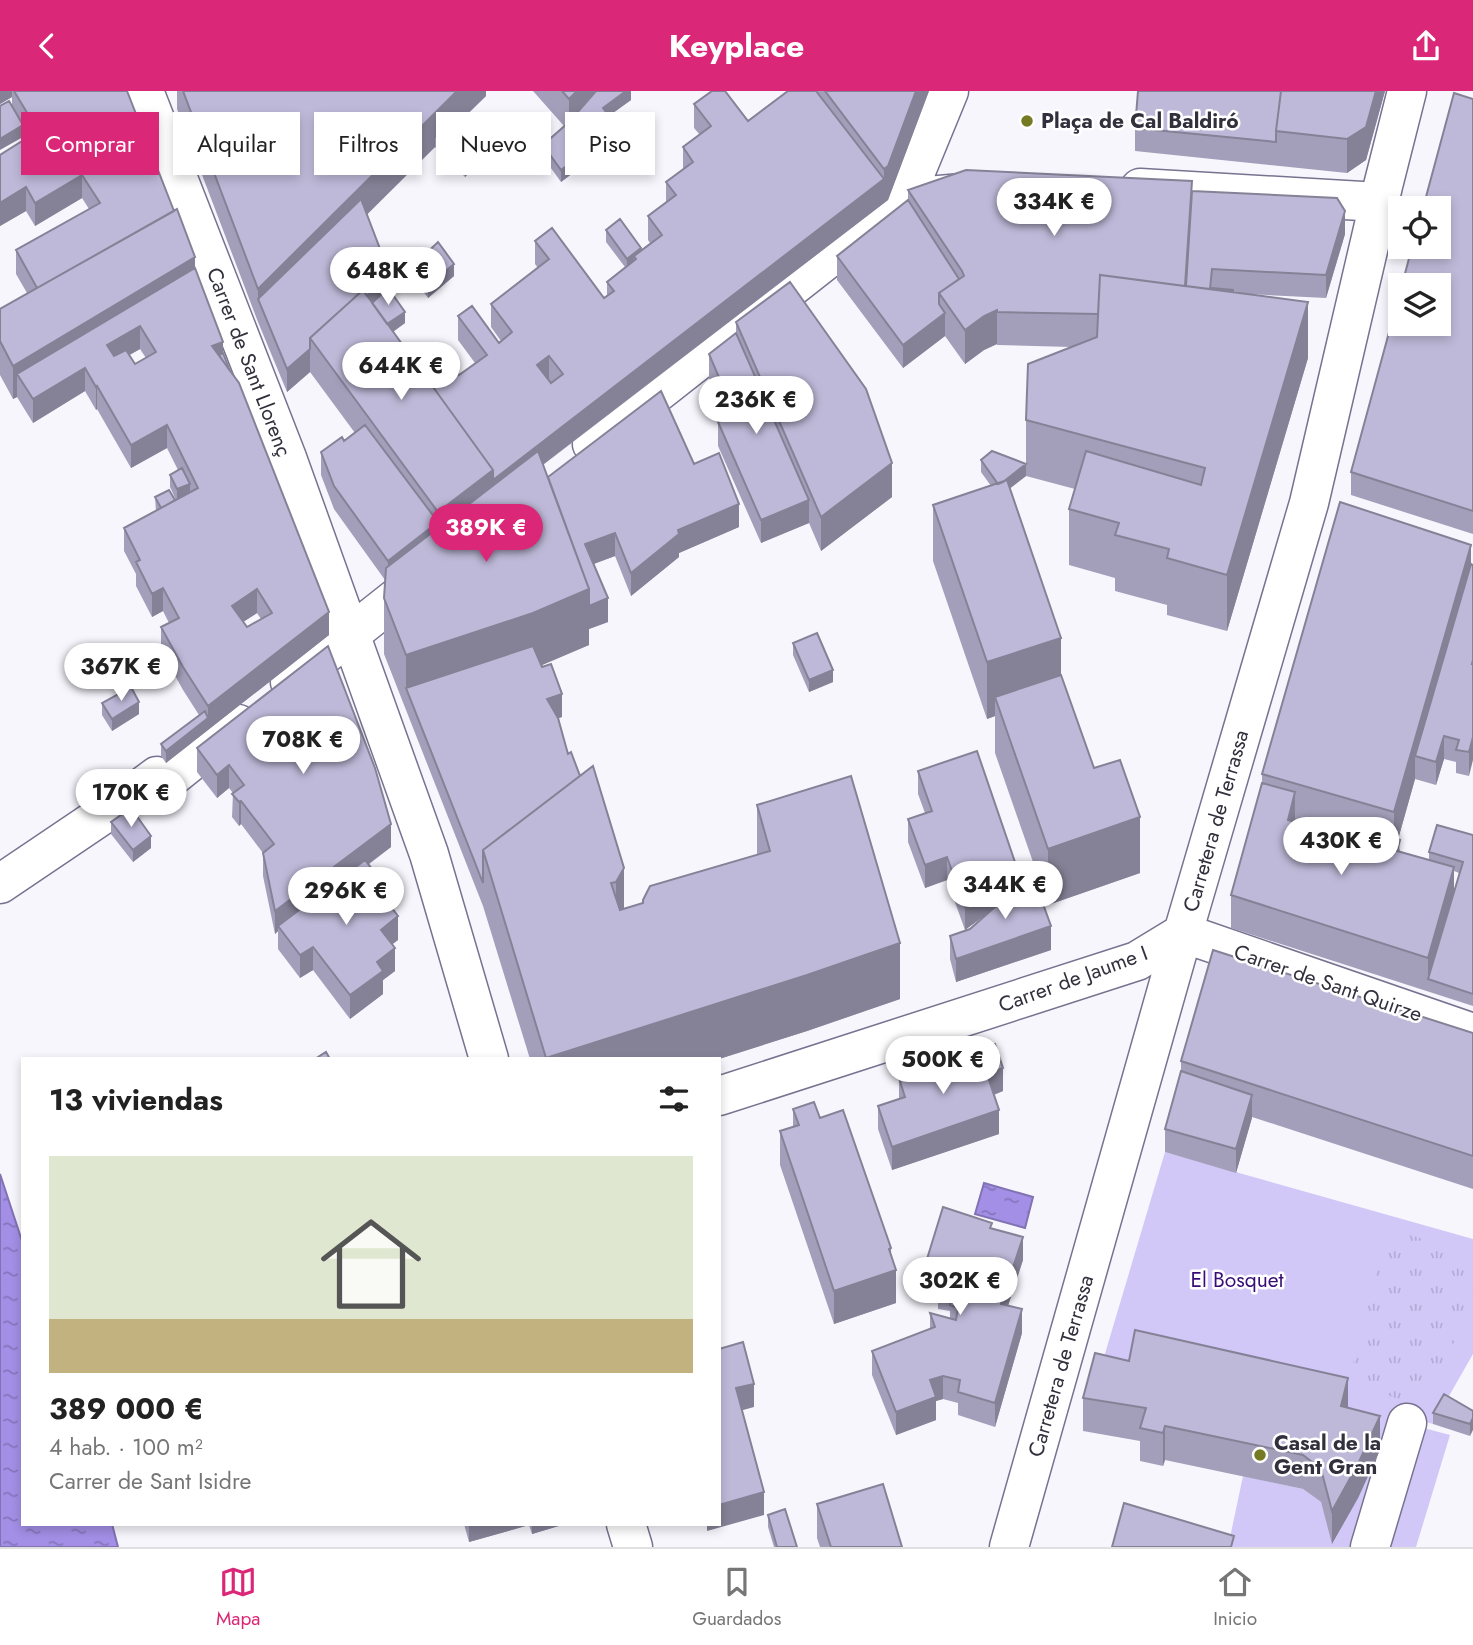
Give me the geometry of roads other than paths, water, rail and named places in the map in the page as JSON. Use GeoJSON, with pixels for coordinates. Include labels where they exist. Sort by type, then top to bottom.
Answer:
{"type":"FeatureCollection","features":[{"type":"Feature","properties":{"kind":"street","name":"Carrer de Sant Llorenç"},"geometry":{"type":"LineString","coordinates":[[144,91],[287,458],[351,634],[429,854],[488,1057]]}},
{"type":"Feature","properties":{"kind":"street"},"geometry":{"type":"LineString","coordinates":[[568,463],[905,198],[949,91]]}},
{"type":"Feature","properties":{"kind":"street","name":"Carretera de Terrassa"},"geometry":{"type":"LineString","coordinates":[[1009,1547],[1183,933],[1309,503],[1407,91]]}},
{"type":"Feature","properties":{"kind":"street"},"geometry":{"type":"LineString","coordinates":[[1103,185],[1379,202]]}},
{"type":"Feature","properties":{"kind":"street"},"geometry":{"type":"LineString","coordinates":[[905,198],[992,192]]}},
{"type":"Feature","properties":{"kind":"street"},"geometry":{"type":"LineString","coordinates":[[1309,503],[1347,516]]}},
{"type":"Feature","properties":{"kind":"street"},"geometry":{"type":"LineString","coordinates":[[0,884],[157,776],[163,785],[448,557]]}},
{"type":"Feature","properties":{"kind":"street","name":"Carrer de Sant Quirze"},"geometry":{"type":"LineString","coordinates":[[1183,933],[1473,1033]]}},
{"type":"Feature","properties":{"kind":"street","name":"Carrer de Jaume I"},"geometry":{"type":"LineString","coordinates":[[721,1095],[1138,961],[1183,933]]}},
{"type":"Feature","properties":{"kind":"street"},"geometry":{"type":"LineString","coordinates":[[1370,1547],[1407,1423]]}},
{"type":"Feature","properties":{"kind":"street"},"geometry":{"type":"LineString","coordinates":[[627,1526],[633,1547]]}},
{"type":"Feature","properties":{"kind":"water"},"geometry":{"type":"Polygon","coordinates":[[[0,1174],[21,1238],[21,1526],[113,1526],[118,1547],[0,1547],[0,1174]]]}},
{"type":"Feature","properties":{"kind":"water"},"geometry":{"type":"Polygon","coordinates":[[[984,1183],[1033,1197],[1025,1228],[975,1214],[984,1183]]]}},
{"type":"Feature","properties":{"kind":"place","name":"Plaça de Cal Baldiró"},"geometry":{"type":"Point","coordinates":[1027,121]}},
{"type":"Feature","properties":{"kind":"place","name":"Casal de la Gent Gran"},"geometry":{"type":"Point","coordinates":[1260,1455]}},
{"type":"Feature","properties":{"kind":"park label","name":"El Bosquet"},"geometry":{"type":"Point","coordinates":[1237,1280]}}]}
